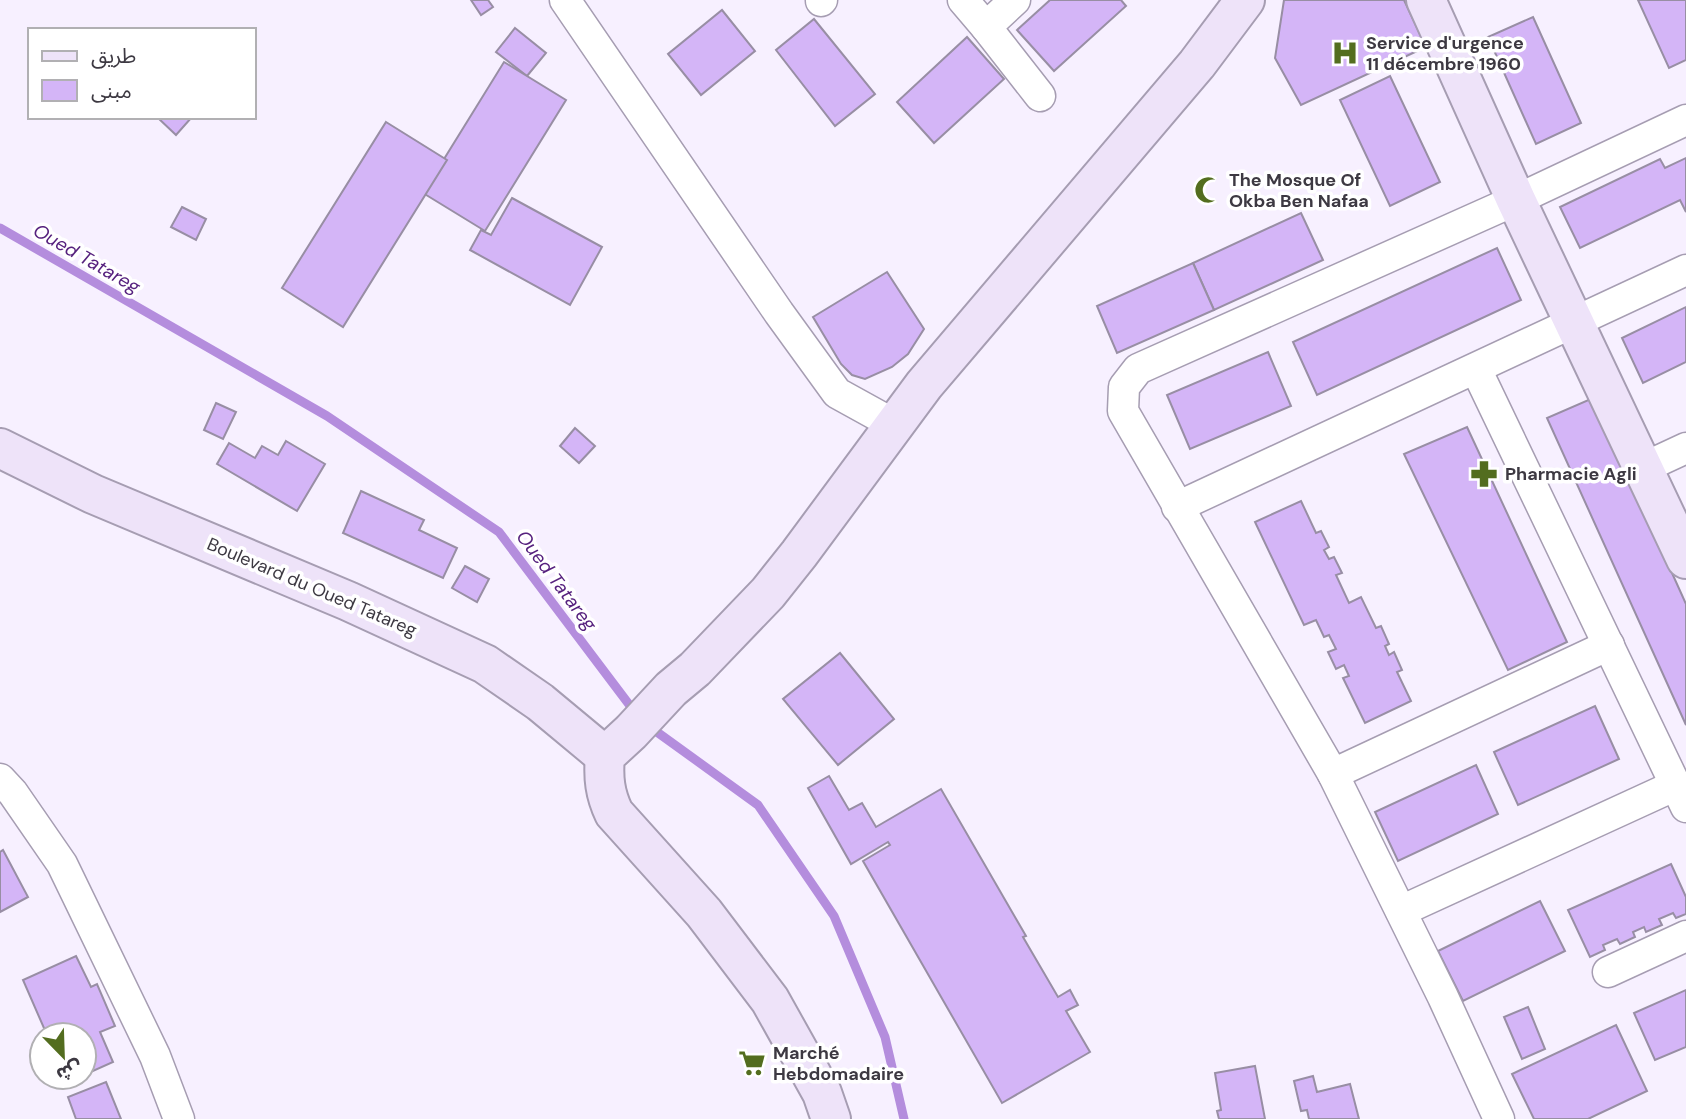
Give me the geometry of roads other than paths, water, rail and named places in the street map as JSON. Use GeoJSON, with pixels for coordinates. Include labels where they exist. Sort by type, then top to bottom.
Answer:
{"type":"FeatureCollection","features":[{"type":"Feature","properties":{"kind":"street"},"geometry":{"type":"LineString","coordinates":[[565,0],[836,393],[895,425]]}},
{"type":"Feature","properties":{"kind":"street"},"geometry":{"type":"LineString","coordinates":[[963,0],[1040,96]]}},
{"type":"Feature","properties":{"kind":"street"},"geometry":{"type":"LineString","coordinates":[[986,27],[1015,0]]}},
{"type":"Feature","properties":{"kind":"street"},"geometry":{"type":"LineString","coordinates":[[831,1119],[822,1093],[770,1000],[704,913],[614,813],[604,786],[603,772],[618,744],[768,593],[924,385],[1197,64],[1245,0]]}},
{"type":"Feature","properties":{"kind":"street"},"geometry":{"type":"LineString","coordinates":[[1426,0],[1516,200],[1686,559]]}},
{"type":"Feature","properties":{"kind":"street"},"geometry":{"type":"LineString","coordinates":[[1499,1119],[1443,997],[1334,774],[1123,411],[1124,387],[1138,369],[1516,200],[1686,120]]}},
{"type":"Feature","properties":{"kind":"street"},"geometry":{"type":"LineString","coordinates":[[1177,507],[1686,270]]}},
{"type":"Feature","properties":{"kind":"street"},"geometry":{"type":"LineString","coordinates":[[1401,911],[1681,796],[1476,369]]}},
{"type":"Feature","properties":{"kind":"street","name":"Boulevard du Oued Tatareg"},"geometry":{"type":"LineString","coordinates":[[0,448],[93,494],[348,601],[485,664],[540,702],[618,744]]}},
{"type":"Feature","properties":{"kind":"street"},"geometry":{"type":"LineString","coordinates":[[1643,468],[1686,448]]}},
{"type":"Feature","properties":{"kind":"street"},"geometry":{"type":"LineString","coordinates":[[1334,774],[1609,645]]}},
{"type":"Feature","properties":{"kind":"street"},"geometry":{"type":"LineString","coordinates":[[0,779],[13,793],[62,864],[155,1056],[179,1119]]}},
{"type":"Feature","properties":{"kind":"street"},"geometry":{"type":"LineString","coordinates":[[1608,972],[1686,936]]}},
{"type":"Feature","properties":{"kind":"waterway","name":"Oued Tatareg"},"geometry":{"type":"LineString","coordinates":[[0,228],[327,416],[499,532],[637,715]]}},
{"type":"Feature","properties":{"kind":"waterway","name":"Oued Tatareg"},"geometry":{"type":"LineString","coordinates":[[650,727],[758,805],[834,916],[885,1037],[904,1119]]}},
{"type":"Feature","properties":{"kind":"place","name":"Service d'urgence 11 décembre 1960"},"geometry":{"type":"Point","coordinates":[1345,53]}},
{"type":"Feature","properties":{"kind":"place","name":"The Mosque Of Okba Ben Nafaa"},"geometry":{"type":"Point","coordinates":[1208,190]}},
{"type":"Feature","properties":{"kind":"place","name":"Pharmacie Agli"},"geometry":{"type":"Point","coordinates":[1484,474]}},
{"type":"Feature","properties":{"kind":"place","name":"Marché Hebdomadaire"},"geometry":{"type":"Point","coordinates":[752,1063]}}]}
